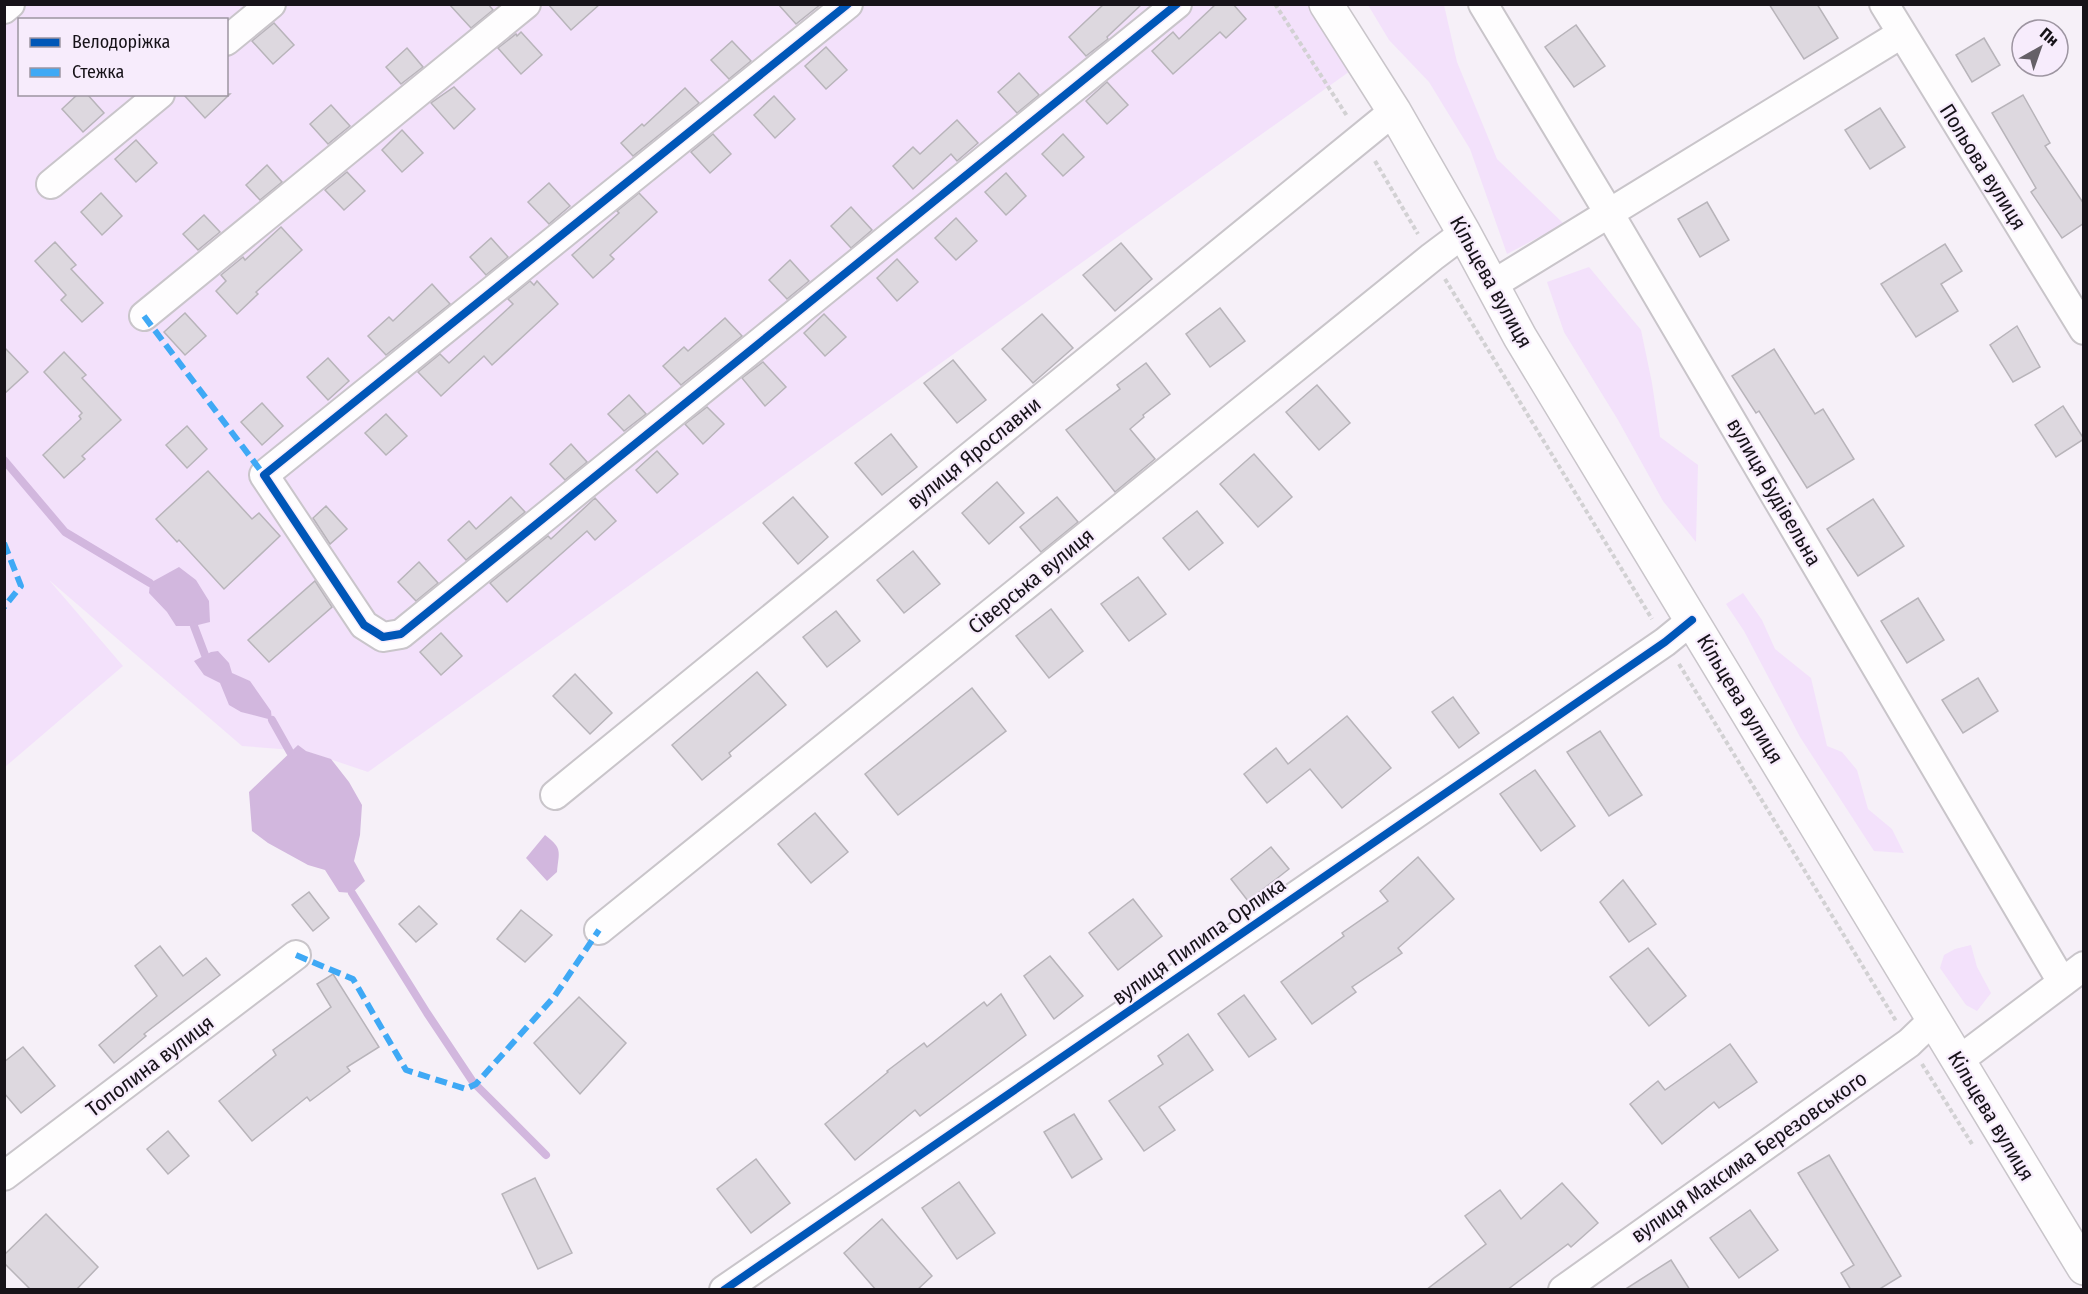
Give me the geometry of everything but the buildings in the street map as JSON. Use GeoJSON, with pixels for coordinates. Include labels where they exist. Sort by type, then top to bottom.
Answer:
{"type":"FeatureCollection","features":[{"type":"Feature","properties":{"kind":"main road","name":"Кільцева вулиця"},"geometry":{"type":"LineString","coordinates":[[1326,4],[1394,111],[1520,337],[1692,620],[1921,1032],[1958,1061],[2084,1268]]}},
{"type":"Feature","properties":{"kind":"street"},"geometry":{"type":"LineString","coordinates":[[4,9],[10,4]]}},
{"type":"Feature","properties":{"kind":"street"},"geometry":{"type":"LineString","coordinates":[[228,39],[271,4]]}},
{"type":"Feature","properties":{"kind":"street"},"geometry":{"type":"LineString","coordinates":[[144,316],[526,4]]}},
{"type":"Feature","properties":{"kind":"street"},"geometry":{"type":"LineString","coordinates":[[848,4],[264,475],[364,625],[383,637],[401,634],[1177,4]]}},
{"type":"Feature","properties":{"kind":"street","name":"вулиця Будівельна"},"geometry":{"type":"LineString","coordinates":[[1483,4],[2073,974]]}},
{"type":"Feature","properties":{"kind":"street","name":"Польова вулиця"},"geometry":{"type":"LineString","coordinates":[[1884,4],[2084,330]]}},
{"type":"Feature","properties":{"kind":"street"},"geometry":{"type":"LineString","coordinates":[[1492,285],[1902,34]]}},
{"type":"Feature","properties":{"kind":"street"},"geometry":{"type":"LineString","coordinates":[[51,184],[158,96]]}},
{"type":"Feature","properties":{"kind":"street","name":"вулиця Ярославни"},"geometry":{"type":"LineString","coordinates":[[555,795],[1394,111]]}},
{"type":"Feature","properties":{"kind":"street","name":"Сіверська вулиця"},"geometry":{"type":"LineString","coordinates":[[599,930],[1432,256],[1464,233]]}},
{"type":"Feature","properties":{"kind":"street","name":"вулиця Пилипа Орлика"},"geometry":{"type":"LineString","coordinates":[[724,1290],[1665,642],[1692,620]]}},
{"type":"Feature","properties":{"kind":"street","name":"Тополина вулиця"},"geometry":{"type":"LineString","coordinates":[[4,1176],[296,955]]}},
{"type":"Feature","properties":{"kind":"street"},"geometry":{"type":"LineString","coordinates":[[1958,1061],[2073,974]]}},
{"type":"Feature","properties":{"kind":"street","name":"вулиця Максима Березовського"},"geometry":{"type":"LineString","coordinates":[[1563,1290],[1921,1032]]}},
{"type":"Feature","properties":{"kind":"path"},"geometry":{"type":"LineString","coordinates":[[1275,4],[1361,137],[1665,642],[1921,1032]]}},
{"type":"Feature","properties":{"kind":"shaded area"},"geometry":{"type":"Polygon","coordinates":[[[1318,4],[1360,64],[368,772],[306,751],[242,746],[49,580],[123,666],[5,767],[5,5],[1318,4]]]}},
{"type":"Feature","properties":{"kind":"shaded area"},"geometry":{"type":"Polygon","coordinates":[[[1368,5],[1444,5],[1457,62],[1497,159],[1564,224],[1507,254],[1470,149],[1429,82],[1389,40],[1368,5]]]}},
{"type":"Feature","properties":{"kind":"shaded area"},"geometry":{"type":"Polygon","coordinates":[[[1589,267],[1641,330],[1660,437],[1698,465],[1696,542],[1663,501],[1618,420],[1564,332],[1547,282],[1589,267]]]}},
{"type":"Feature","properties":{"kind":"shaded area"},"geometry":{"type":"Polygon","coordinates":[[[179,567],[196,580],[209,601],[210,622],[194,626],[176,626],[167,612],[149,593],[150,583],[179,567]]]}},
{"type":"Feature","properties":{"kind":"shaded area"},"geometry":{"type":"Polygon","coordinates":[[[1743,593],[1762,620],[1775,649],[1811,678],[1827,746],[1842,752],[1857,770],[1868,809],[1892,829],[1904,853],[1874,851],[1800,737],[1744,631],[1726,604],[1743,593]]]}},
{"type":"Feature","properties":{"kind":"shaded area"},"geometry":{"type":"Polygon","coordinates":[[[218,651],[229,663],[232,673],[250,681],[271,711],[272,720],[241,712],[229,705],[220,683],[204,675],[194,661],[218,651]]]}},
{"type":"Feature","properties":{"kind":"shaded area"},"geometry":{"type":"Polygon","coordinates":[[[298,745],[306,751],[331,759],[349,782],[362,805],[360,835],[354,861],[365,881],[352,893],[339,892],[325,870],[308,865],[268,843],[252,831],[249,792],[298,745]]]}},
{"type":"Feature","properties":{"kind":"shaded area"},"geometry":{"type":"Polygon","coordinates":[[[545,835],[555,844],[559,855],[557,872],[547,881],[526,858],[545,835]]]}},
{"type":"Feature","properties":{"kind":"shaded area"},"geometry":{"type":"Polygon","coordinates":[[[1971,945],[1977,967],[1991,993],[1977,1011],[1966,1005],[1940,968],[1944,955],[1955,949],[1971,945]]]}},
{"type":"Feature","properties":{"kind":"waterway"},"geometry":{"type":"LineString","coordinates":[[4,460],[65,532],[150,583]]}},
{"type":"Feature","properties":{"kind":"waterway"},"geometry":{"type":"LineString","coordinates":[[194,626],[205,655]]}},
{"type":"Feature","properties":{"kind":"waterway"},"geometry":{"type":"LineString","coordinates":[[272,720],[290,752]]}},
{"type":"Feature","properties":{"kind":"waterway"},"geometry":{"type":"LineString","coordinates":[[352,893],[473,1082],[546,1155]]}},
{"type":"Feature","properties":{"kind":"marked path"},"geometry":{"type":"LineString","coordinates":[[144,316],[264,475]]}},
{"type":"Feature","properties":{"kind":"marked path"},"geometry":{"type":"LineString","coordinates":[[4,543],[21,586],[4,607]]}},
{"type":"Feature","properties":{"kind":"marked path"},"geometry":{"type":"LineString","coordinates":[[296,955],[353,979],[406,1070],[466,1089],[476,1084],[554,997],[599,930]]}},
{"type":"Feature","properties":{"kind":"cycle path"},"geometry":{"type":"LineString","coordinates":[[848,4],[264,475],[364,625],[383,637],[401,634],[1177,4]]}},
{"type":"Feature","properties":{"kind":"cycle path"},"geometry":{"type":"LineString","coordinates":[[724,1290],[1665,642],[1692,620]]}}]}
